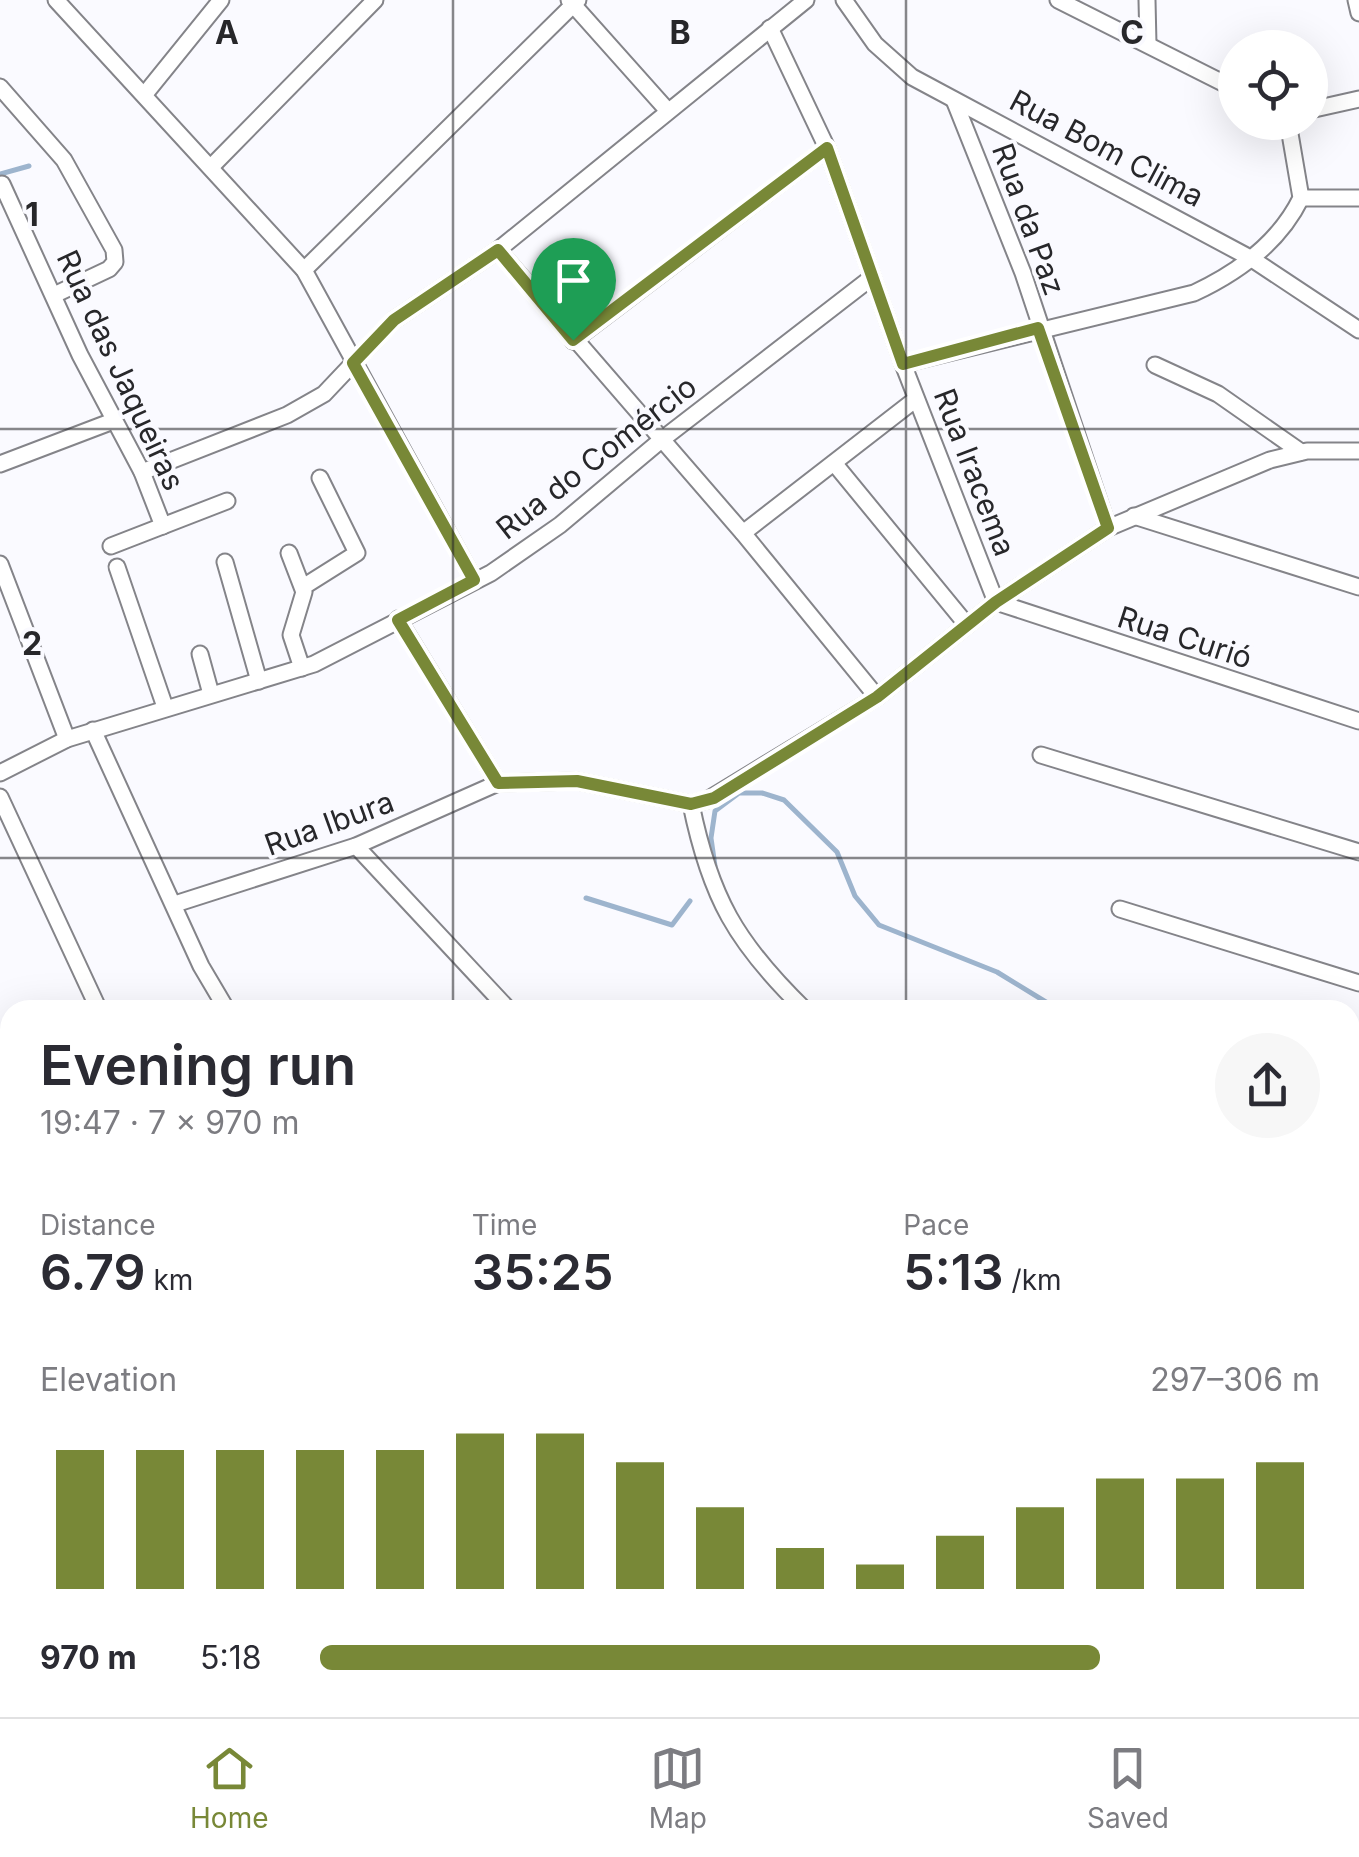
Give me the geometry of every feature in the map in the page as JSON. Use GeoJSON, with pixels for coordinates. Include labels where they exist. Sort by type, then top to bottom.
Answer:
{"type":"FeatureCollection","features":[{"type":"Feature","properties":{"kind":"street"},"geometry":{"type":"LineString","coordinates":[[56,0],[304,270],[474,580]]}},
{"type":"Feature","properties":{"kind":"street"},"geometry":{"type":"LineString","coordinates":[[145,94],[221,0]]}},
{"type":"Feature","properties":{"kind":"street"},"geometry":{"type":"LineString","coordinates":[[212,166],[376,0]]}},
{"type":"Feature","properties":{"kind":"street"},"geometry":{"type":"LineString","coordinates":[[142,472],[307,405],[332,389],[394,320],[498,250],[806,0]]}},
{"type":"Feature","properties":{"kind":"street","name":"Rua Bom Clima"},"geometry":{"type":"LineString","coordinates":[[844,0],[890,60],[954,100],[1252,259],[1359,330]]}},
{"type":"Feature","properties":{"kind":"street"},"geometry":{"type":"LineString","coordinates":[[1058,0],[1218,80]]}},
{"type":"Feature","properties":{"kind":"street"},"geometry":{"type":"LineString","coordinates":[[1147,0],[1148,44]]}},
{"type":"Feature","properties":{"kind":"street"},"geometry":{"type":"LineString","coordinates":[[1356,0],[1359,13]]}},
{"type":"Feature","properties":{"kind":"street"},"geometry":{"type":"LineString","coordinates":[[304,270],[574,2],[668,111]]}},
{"type":"Feature","properties":{"kind":"street","name":"Rua Iracema"},"geometry":{"type":"LineString","coordinates":[[770,28],[827,148],[916,399],[996,602]]}},
{"type":"Feature","properties":{"kind":"street"},"geometry":{"type":"LineString","coordinates":[[0,87],[76,176],[114,250],[109,269],[54,294]]}},
{"type":"Feature","properties":{"kind":"street"},"geometry":{"type":"LineString","coordinates":[[1328,106],[1359,99]]}},
{"type":"Feature","properties":{"kind":"street","name":"Rua da Paz"},"geometry":{"type":"LineString","coordinates":[[954,100],[1002,218],[1108,528]]}},
{"type":"Feature","properties":{"kind":"street"},"geometry":{"type":"LineString","coordinates":[[903,364],[1194,292],[1252,259],[1285,226],[1301,198],[1291,140]]}},
{"type":"Feature","properties":{"kind":"street"},"geometry":{"type":"LineString","coordinates":[[573,340],[827,148]]}},
{"type":"Feature","properties":{"kind":"street","name":"Rua das Jaqueiras"},"geometry":{"type":"LineString","coordinates":[[2,184],[142,472],[163,526]]}},
{"type":"Feature","properties":{"kind":"street"},"geometry":{"type":"LineString","coordinates":[[1301,198],[1359,198]]}},
{"type":"Feature","properties":{"kind":"street"},"geometry":{"type":"LineString","coordinates":[[498,250],[743,532],[877,697]]}},
{"type":"Feature","properties":{"kind":"street","name":"Rua do Comércio"},"geometry":{"type":"LineString","coordinates":[[0,773],[67,738],[302,668],[531,548],[660,441],[872,278]]}},
{"type":"Feature","properties":{"kind":"street"},"geometry":{"type":"LineString","coordinates":[[1156,364],[1218,394],[1301,452]]}},
{"type":"Feature","properties":{"kind":"street"},"geometry":{"type":"LineString","coordinates":[[743,532],[916,399]]}},
{"type":"Feature","properties":{"kind":"street"},"geometry":{"type":"LineString","coordinates":[[0,464],[114,420]]}},
{"type":"Feature","properties":{"kind":"street"},"geometry":{"type":"LineString","coordinates":[[398,620],[498,783],[577,781],[691,804],[729,790],[877,697],[996,602],[1108,528],[1238,472],[1301,452],[1359,450]]}},
{"type":"Feature","properties":{"kind":"street"},"geometry":{"type":"LineString","coordinates":[[834,463],[967,626]]}},
{"type":"Feature","properties":{"kind":"street"},"geometry":{"type":"LineString","coordinates":[[303,587],[356,553],[320,478]]}},
{"type":"Feature","properties":{"kind":"street"},"geometry":{"type":"LineString","coordinates":[[111,546],[228,502]]}},
{"type":"Feature","properties":{"kind":"street"},"geometry":{"type":"LineString","coordinates":[[1134,516],[1359,587]]}},
{"type":"Feature","properties":{"kind":"street"},"geometry":{"type":"LineString","coordinates":[[289,553],[303,587],[292,636],[302,668]]}},
{"type":"Feature","properties":{"kind":"street"},"geometry":{"type":"LineString","coordinates":[[224,562],[259,681]]}},
{"type":"Feature","properties":{"kind":"street"},"geometry":{"type":"LineString","coordinates":[[0,564],[67,738]]}},
{"type":"Feature","properties":{"kind":"street"},"geometry":{"type":"LineString","coordinates":[[116,568],[165,708]]}},
{"type":"Feature","properties":{"kind":"street","name":"Rua Curió"},"geometry":{"type":"LineString","coordinates":[[996,602],[1359,721]]}},
{"type":"Feature","properties":{"kind":"street"},"geometry":{"type":"LineString","coordinates":[[200,654],[211,694]]}},
{"type":"Feature","properties":{"kind":"street"},"geometry":{"type":"LineString","coordinates":[[94,730],[201,966],[221,1000]]}},
{"type":"Feature","properties":{"kind":"street"},"geometry":{"type":"LineString","coordinates":[[1041,755],[1359,852]]}},
{"type":"Feature","properties":{"kind":"street","name":"Rua Ibura"},"geometry":{"type":"LineString","coordinates":[[174,904],[356,846],[498,783]]}},
{"type":"Feature","properties":{"kind":"street"},"geometry":{"type":"LineString","coordinates":[[0,798],[94,1000]]}},
{"type":"Feature","properties":{"kind":"street"},"geometry":{"type":"LineString","coordinates":[[691,804],[702,857],[716,897],[738,934],[788,1000]]}},
{"type":"Feature","properties":{"kind":"street"},"geometry":{"type":"LineString","coordinates":[[356,846],[500,1000]]}},
{"type":"Feature","properties":{"kind":"street"},"geometry":{"type":"LineString","coordinates":[[1120,909],[1359,983]]}},
{"type":"Feature","properties":{"kind":"waterway"},"geometry":{"type":"LineString","coordinates":[[0,174],[29,166]]}},
{"type":"Feature","properties":{"kind":"waterway"},"geometry":{"type":"LineString","coordinates":[[715,866],[711,838],[715,811],[739,793],[762,793],[784,800],[837,852],[855,896],[879,925],[997,972],[1043,1000]]}},
{"type":"Feature","properties":{"kind":"waterway"},"geometry":{"type":"LineString","coordinates":[[586,898],[672,925],[690,901]]}},
{"type":"Feature","properties":{"kind":"route"},"geometry":{"type":"LineString","coordinates":[[827,148],[903,364],[1038,328],[1108,528],[996,602],[877,697],[714,798],[691,804],[577,781],[498,783],[457,709],[398,620],[474,580],[353,363],[394,320],[498,250],[573,340],[827,148]]}}]}
